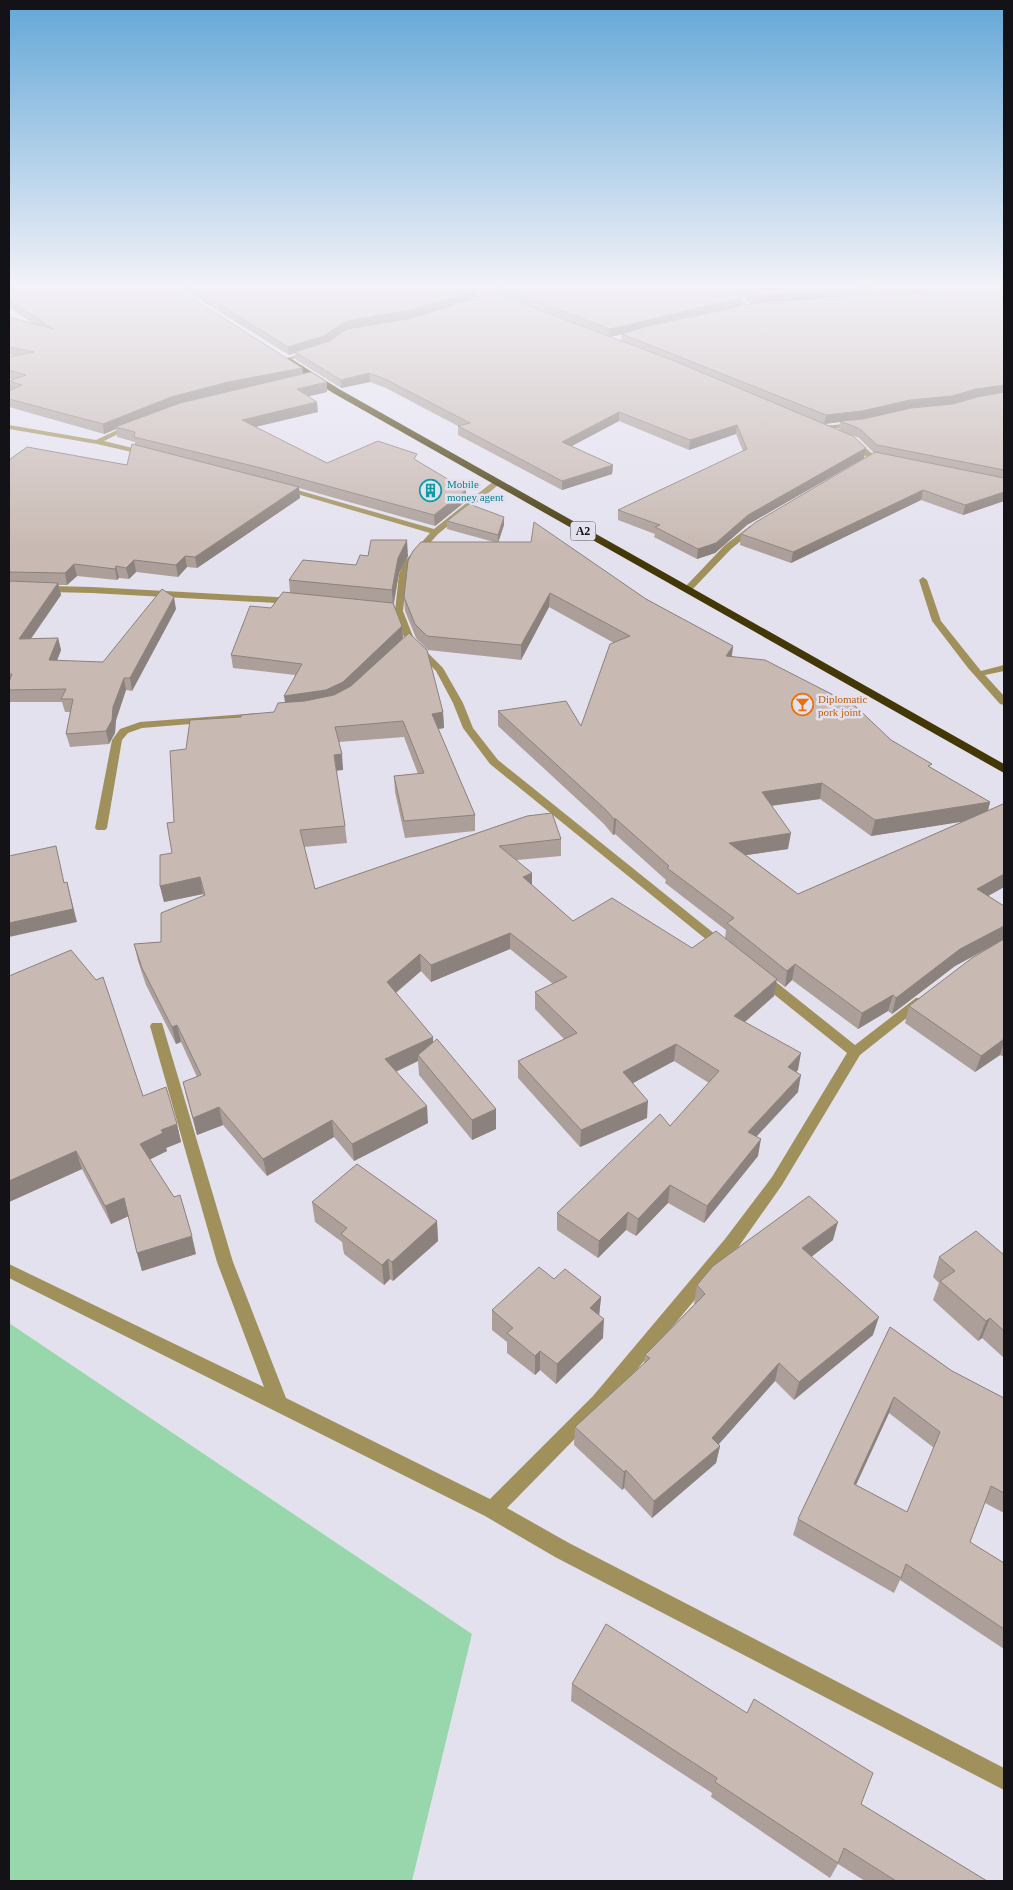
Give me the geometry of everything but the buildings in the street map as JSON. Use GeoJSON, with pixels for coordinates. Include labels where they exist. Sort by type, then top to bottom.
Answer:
{"type":"FeatureCollection","features":[{"type":"Feature","properties":{"kind":"highway","name":"A2"},"geometry":{"type":"LineString","coordinates":[[302,373],[498,482],[1004,769]]}},
{"type":"Feature","properties":{"kind":"street"},"geometry":{"type":"LineString","coordinates":[[97,442],[119,430],[137,424]]}},
{"type":"Feature","properties":{"kind":"street"},"geometry":{"type":"LineString","coordinates":[[822,428],[861,424]]}},
{"type":"Feature","properties":{"kind":"street"},"geometry":{"type":"LineString","coordinates":[[814,425],[839,435]]}},
{"type":"Feature","properties":{"kind":"street"},"geometry":{"type":"LineString","coordinates":[[9,428],[97,442],[153,456]]}},
{"type":"Feature","properties":{"kind":"street"},"geometry":{"type":"LineString","coordinates":[[847,439],[856,442],[872,458],[882,460]]}},
{"type":"Feature","properties":{"kind":"street"},"geometry":{"type":"LineString","coordinates":[[853,468],[872,458]]}},
{"type":"Feature","properties":{"kind":"street"},"geometry":{"type":"LineString","coordinates":[[498,482],[435,532],[408,562],[403,574],[394,611],[406,643],[440,670],[458,703],[468,728],[494,762],[732,954]]}},
{"type":"Feature","properties":{"kind":"street"},"geometry":{"type":"LineString","coordinates":[[278,487],[435,532]]}},
{"type":"Feature","properties":{"kind":"street"},"geometry":{"type":"LineString","coordinates":[[688,590],[728,548],[760,524]]}},
{"type":"Feature","properties":{"kind":"street"},"geometry":{"type":"LineString","coordinates":[[923,580],[937,621],[1004,702]]}},
{"type":"Feature","properties":{"kind":"street"},"geometry":{"type":"LineString","coordinates":[[9,588],[257,598],[307,602]]}},
{"type":"Feature","properties":{"kind":"street"},"geometry":{"type":"LineString","coordinates":[[979,674],[1004,668]]}},
{"type":"Feature","properties":{"kind":"street"},"geometry":{"type":"LineString","coordinates":[[101,828],[117,740],[124,731],[140,725],[268,715]]}},
{"type":"Feature","properties":{"kind":"street"},"geometry":{"type":"LineString","coordinates":[[755,972],[855,1052]]}},
{"type":"Feature","properties":{"kind":"street"},"geometry":{"type":"LineString","coordinates":[[492,1510],[599,1402],[730,1244],[777,1181],[855,1052],[930,993]]}},
{"type":"Feature","properties":{"kind":"street"},"geometry":{"type":"LineString","coordinates":[[157,1026],[225,1262],[279,1403]]}},
{"type":"Feature","properties":{"kind":"street"},"geometry":{"type":"LineString","coordinates":[[9,1271],[492,1510],[562,1550],[1004,1779]]}},
{"type":"Feature","properties":{"kind":"green space"},"geometry":{"type":"Polygon","coordinates":[[[9,1323],[472,1634],[412,1881],[9,1881],[9,1323]]]}},
{"type":"Feature","properties":{"kind":"place","name":"Mobile money agent"},"geometry":{"type":"Point","coordinates":[431,490]}},
{"type":"Feature","properties":{"kind":"place","name":"Diplomatic pork joint"},"geometry":{"type":"Point","coordinates":[802,705]}}]}
